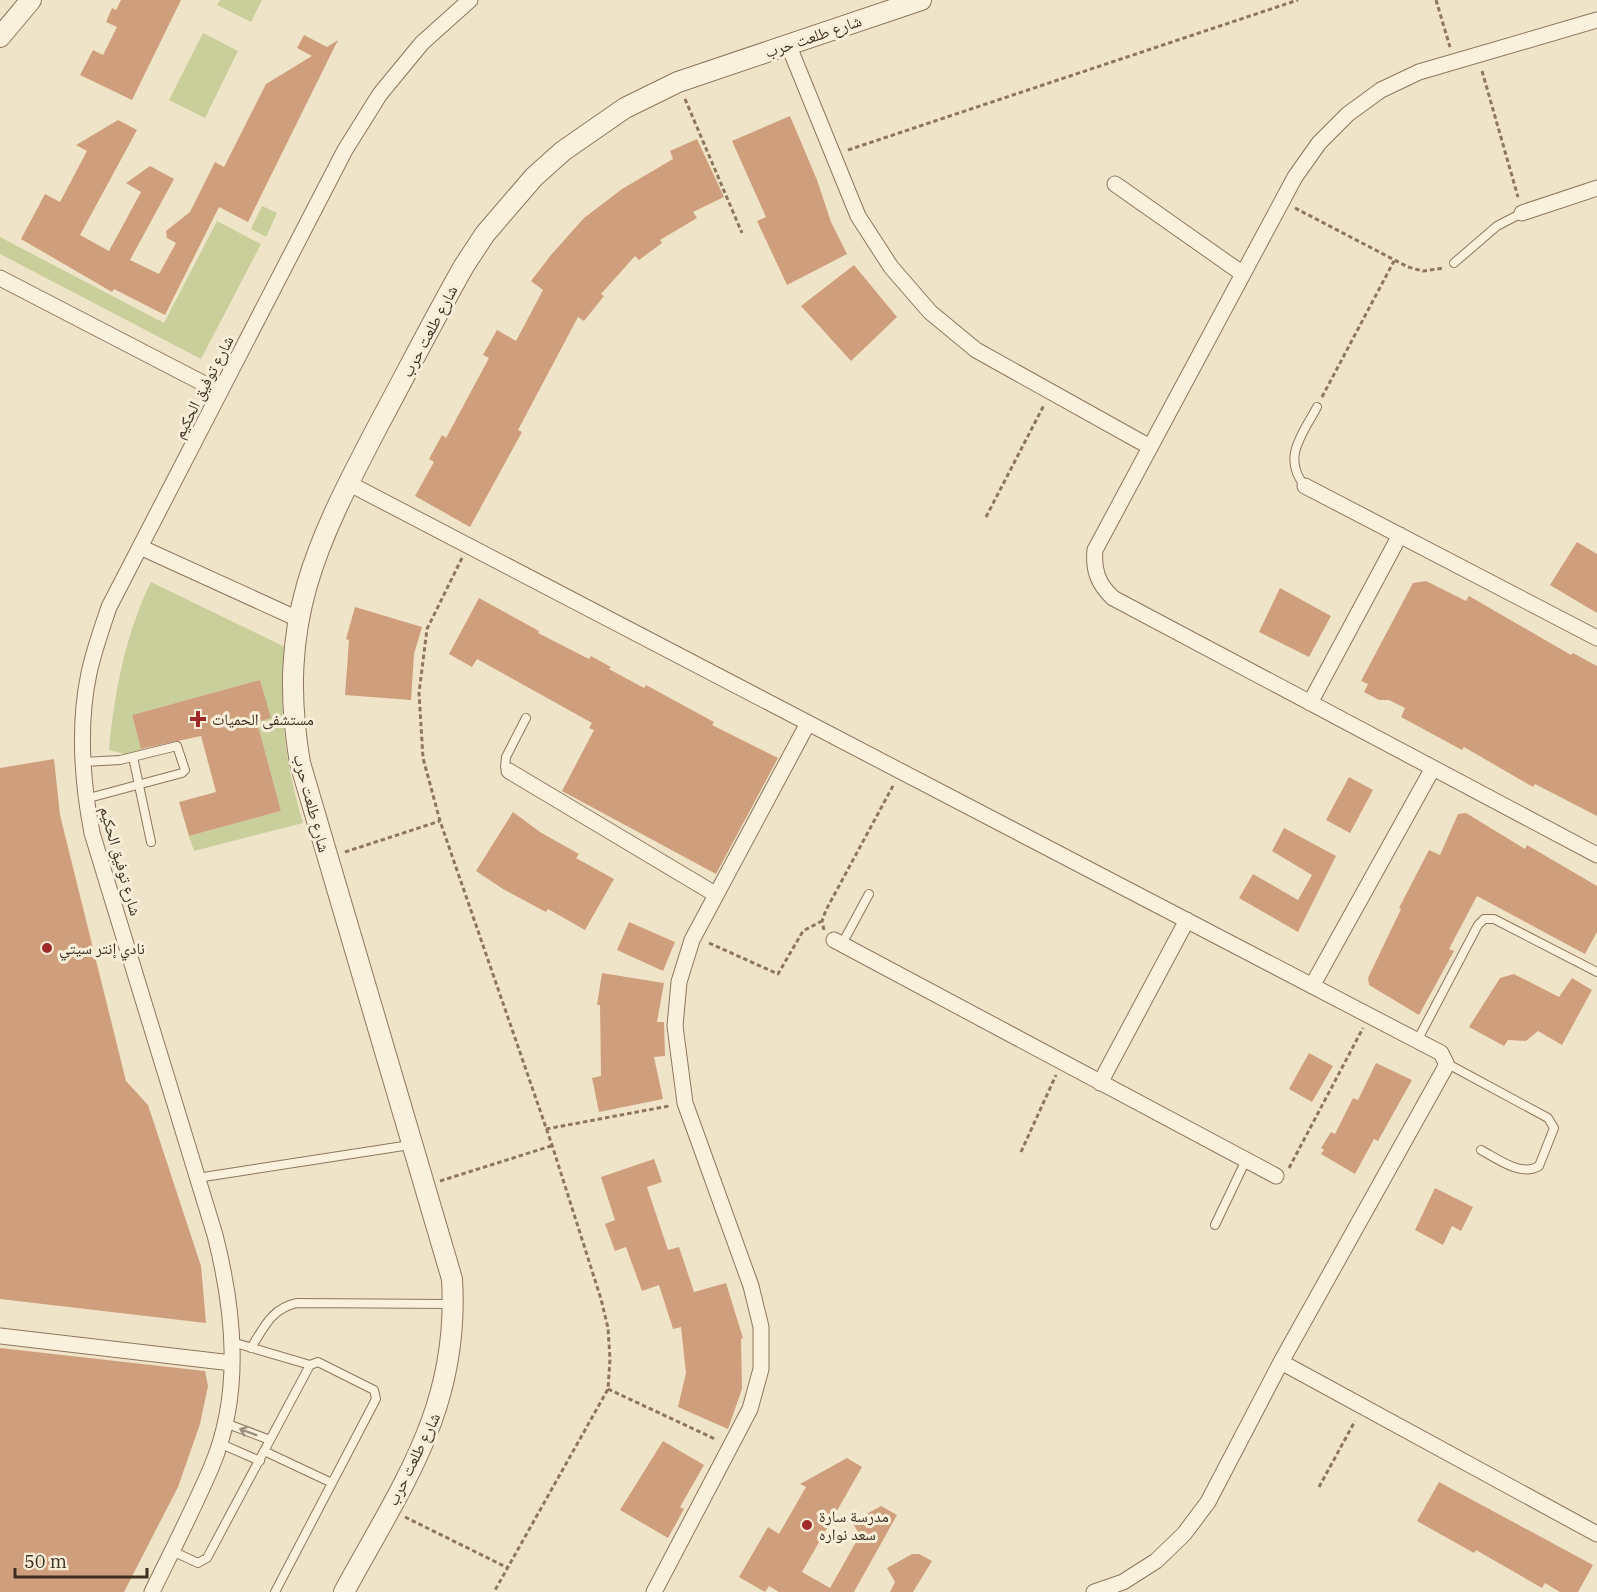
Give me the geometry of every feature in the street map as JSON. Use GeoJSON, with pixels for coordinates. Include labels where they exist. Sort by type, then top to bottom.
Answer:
{"type":"FeatureCollection","features":[{"type":"Feature","properties":{"kind":"street"},"geometry":{"type":"LineString","coordinates":[[0,37],[31,0]]}},
{"type":"Feature","properties":{"kind":"street","name":"شارع توفيق الحكيم"},"geometry":{"type":"LineString","coordinates":[[152,1592],[212,1467],[225,1423],[232,1363],[232,1342],[227,1284],[92,833],[85,799],[83,762],[83,723],[89,673],[109,607],[345,150],[380,94],[422,43],[470,0]]}},
{"type":"Feature","properties":{"kind":"street","name":"شارع طلعت حرب"},"geometry":{"type":"LineString","coordinates":[[344,1592],[424,1443],[441,1398],[450,1352],[453,1304],[452,1280],[307,791],[295,734],[292,676],[298,619],[312,563],[348,483],[464,266],[508,204],[563,151],[593,128],[625,108],[678,82],[921,0]]}},
{"type":"Feature","properties":{"kind":"street"},"geometry":{"type":"LineString","coordinates":[[1597,20],[1419,72],[1381,90],[1348,114],[1319,143],[1282,201],[1150,447],[1095,550],[1094,564],[1103,589],[1113,598],[1597,855]]}},
{"type":"Feature","properties":{"kind":"street"},"geometry":{"type":"LineString","coordinates":[[788,44],[858,216],[891,267],[930,312],[976,350],[1150,447]]}},
{"type":"Feature","properties":{"kind":"street"},"geometry":{"type":"LineString","coordinates":[[1115,184],[1244,274]]}},
{"type":"Feature","properties":{"kind":"street"},"geometry":{"type":"LineString","coordinates":[[1522,213],[1597,188]]}},
{"type":"Feature","properties":{"kind":"street"},"geometry":{"type":"LineString","coordinates":[[0,278],[220,392]]}},
{"type":"Feature","properties":{"kind":"street"},"geometry":{"type":"LineString","coordinates":[[348,483],[1441,1053],[1446,1063],[1281,1362],[1208,1502],[1185,1534],[1156,1561],[1123,1582],[1094,1592]]}},
{"type":"Feature","properties":{"kind":"street"},"geometry":{"type":"LineString","coordinates":[[1305,486],[1597,638]]}},
{"type":"Feature","properties":{"kind":"street"},"geometry":{"type":"LineString","coordinates":[[1310,703],[1400,535]]}},
{"type":"Feature","properties":{"kind":"street"},"geometry":{"type":"LineString","coordinates":[[140,547],[298,619]]}},
{"type":"Feature","properties":{"kind":"street"},"geometry":{"type":"LineString","coordinates":[[654,1592],[750,1409],[761,1369],[761,1327],[751,1286],[685,1103],[675,1026],[679,982],[694,936],[808,723]]}},
{"type":"Feature","properties":{"kind":"street"},"geometry":{"type":"LineString","coordinates":[[1312,986],[1433,768]]}},
{"type":"Feature","properties":{"kind":"street"},"geometry":{"type":"LineString","coordinates":[[509,771],[715,894]]}},
{"type":"Feature","properties":{"kind":"street"},"geometry":{"type":"LineString","coordinates":[[1100,1083],[1187,921]]}},
{"type":"Feature","properties":{"kind":"street"},"geometry":{"type":"LineString","coordinates":[[838,942],[1276,1176]]}},
{"type":"Feature","properties":{"kind":"street"},"geometry":{"type":"LineString","coordinates":[[0,1336],[232,1363]]}},
{"type":"Feature","properties":{"kind":"street"},"geometry":{"type":"LineString","coordinates":[[1281,1362],[1597,1534]]}},
{"type":"Feature","properties":{"kind":"lane"},"geometry":{"type":"LineString","coordinates":[[1454,264],[1489,232],[1522,213]]}},
{"type":"Feature","properties":{"kind":"lane"},"geometry":{"type":"LineString","coordinates":[[1305,486],[1297,477],[1293,465],[1294,453],[1317,407]]}},
{"type":"Feature","properties":{"kind":"lane"},"geometry":{"type":"LineString","coordinates":[[509,771],[505,767],[506,757],[526,718]]}},
{"type":"Feature","properties":{"kind":"lane"},"geometry":{"type":"LineString","coordinates":[[83,762],[133,757],[177,746],[185,770],[182,773],[139,786],[85,799]]}},
{"type":"Feature","properties":{"kind":"lane"},"geometry":{"type":"LineString","coordinates":[[133,757],[151,842]]}},
{"type":"Feature","properties":{"kind":"lane"},"geometry":{"type":"LineString","coordinates":[[838,942],[869,894]]}},
{"type":"Feature","properties":{"kind":"lane"},"geometry":{"type":"LineString","coordinates":[[1417,1041],[1478,925],[1484,919],[1494,919],[1597,972]]}},
{"type":"Feature","properties":{"kind":"lane"},"geometry":{"type":"LineString","coordinates":[[1446,1063],[1548,1118],[1554,1128],[1539,1166],[1533,1170],[1520,1170],[1481,1150]]}},
{"type":"Feature","properties":{"kind":"lane"},"geometry":{"type":"LineString","coordinates":[[197,1178],[412,1144]]}},
{"type":"Feature","properties":{"kind":"lane"},"geometry":{"type":"LineString","coordinates":[[1215,1225],[1246,1160]]}},
{"type":"Feature","properties":{"kind":"lane"},"geometry":{"type":"LineString","coordinates":[[250,1348],[267,1322],[282,1306],[297,1303],[453,1304]]}},
{"type":"Feature","properties":{"kind":"lane"},"geometry":{"type":"LineString","coordinates":[[232,1342],[310,1365],[318,1362],[374,1390],[376,1396],[275,1592]]}},
{"type":"Feature","properties":{"kind":"lane"},"geometry":{"type":"LineString","coordinates":[[172,1551],[198,1563],[204,1561],[310,1365]]}},
{"type":"Feature","properties":{"kind":"lane"},"geometry":{"type":"LineString","coordinates":[[225,1423],[270,1440]]}},
{"type":"Feature","properties":{"kind":"lane"},"geometry":{"type":"LineString","coordinates":[[219,1443],[260,1461]]}},
{"type":"Feature","properties":{"kind":"lane"},"geometry":{"type":"LineString","coordinates":[[264,1451],[332,1483]]}},
{"type":"Feature","properties":{"kind":"path"},"geometry":{"type":"LineString","coordinates":[[832,155],[1298,0]]}},
{"type":"Feature","properties":{"kind":"path"},"geometry":{"type":"LineString","coordinates":[[1436,0],[1454,62]]}},
{"type":"Feature","properties":{"kind":"path"},"geometry":{"type":"LineString","coordinates":[[1477,55],[1522,213]]}},
{"type":"Feature","properties":{"kind":"path"},"geometry":{"type":"LineString","coordinates":[[678,82],[742,233]]}},
{"type":"Feature","properties":{"kind":"path"},"geometry":{"type":"LineString","coordinates":[[1282,201],[1394,261],[1423,271],[1439,270],[1454,264]]}},
{"type":"Feature","properties":{"kind":"path"},"geometry":{"type":"LineString","coordinates":[[1317,407],[1394,261]]}},
{"type":"Feature","properties":{"kind":"path"},"geometry":{"type":"LineString","coordinates":[[986,517],[1051,393]]}},
{"type":"Feature","properties":{"kind":"path"},"geometry":{"type":"LineString","coordinates":[[468,546],[427,629],[419,693],[423,758],[440,821],[552,1145],[603,1308],[610,1359],[608,1389],[494,1592]]}},
{"type":"Feature","properties":{"kind":"path"},"geometry":{"type":"LineString","coordinates":[[694,936],[778,974],[803,932],[822,921],[901,771]]}},
{"type":"Feature","properties":{"kind":"path"},"geometry":{"type":"LineString","coordinates":[[327,858],[440,821]]}},
{"type":"Feature","properties":{"kind":"path"},"geometry":{"type":"LineString","coordinates":[[822,921],[825,932],[838,942]]}},
{"type":"Feature","properties":{"kind":"path"},"geometry":{"type":"LineString","coordinates":[[1276,1176],[1286,1173],[1289,1169],[1369,1016]]}},
{"type":"Feature","properties":{"kind":"path"},"geometry":{"type":"LineString","coordinates":[[1021,1152],[1062,1063]]}},
{"type":"Feature","properties":{"kind":"path"},"geometry":{"type":"LineString","coordinates":[[546,1129],[685,1103]]}},
{"type":"Feature","properties":{"kind":"path"},"geometry":{"type":"LineString","coordinates":[[424,1186],[552,1145]]}},
{"type":"Feature","properties":{"kind":"path"},"geometry":{"type":"LineString","coordinates":[[608,1389],[731,1446]]}},
{"type":"Feature","properties":{"kind":"path"},"geometry":{"type":"LineString","coordinates":[[1319,1487],[1363,1406]]}},
{"type":"Feature","properties":{"kind":"path"},"geometry":{"type":"LineString","coordinates":[[389,1509],[508,1568]]}},
{"type":"Feature","properties":{"kind":"green space"},"geometry":{"type":"Polygon","coordinates":[[[220,0],[262,0],[251,22],[217,5],[220,0]]]}},
{"type":"Feature","properties":{"kind":"green space"},"geometry":{"type":"Polygon","coordinates":[[[203,33],[238,51],[205,118],[169,100],[203,33]]]}},
{"type":"Feature","properties":{"kind":"green space"},"geometry":{"type":"Polygon","coordinates":[[[262,206],[277,213],[266,237],[251,229],[262,206]]]}},
{"type":"Feature","properties":{"kind":"green space"},"geometry":{"type":"Polygon","coordinates":[[[217,221],[261,244],[201,359],[0,254],[0,237],[164,323],[217,221]]]}},
{"type":"Feature","properties":{"kind":"green space"},"geometry":{"type":"Polygon","coordinates":[[[151,582],[287,648],[282,692],[284,736],[303,823],[194,851],[189,836],[281,811],[257,722],[270,718],[260,680],[132,715],[142,752],[128,755],[109,750],[122,664],[142,601],[151,582]]]}},
{"type":"Feature","properties":{"kind":"building"},"geometry":{"type":"Polygon","coordinates":[[[121,0],[181,0],[132,100],[80,75],[93,50],[103,55],[117,27],[106,22],[112,8],[116,10],[121,0]]]}},
{"type":"Feature","properties":{"kind":"building"},"geometry":{"type":"Polygon","coordinates":[[[304,35],[327,47],[338,40],[248,222],[219,207],[165,315],[114,289],[112,292],[21,239],[45,194],[60,202],[87,151],[76,145],[118,120],[137,130],[80,235],[109,251],[141,192],[126,183],[150,166],[174,179],[130,260],[159,274],[176,243],[167,238],[166,231],[190,212],[215,162],[224,167],[266,84],[312,56],[297,48],[304,35]]]}},
{"type":"Feature","properties":{"kind":"building"},"geometry":{"type":"Polygon","coordinates":[[[790,116],[817,180],[831,222],[847,254],[787,285],[757,221],[766,217],[732,141],[790,116]]]}},
{"type":"Feature","properties":{"kind":"building"},"geometry":{"type":"Polygon","coordinates":[[[697,139],[724,197],[693,212],[697,218],[660,240],[662,243],[639,260],[635,256],[601,294],[604,296],[584,321],[578,317],[518,430],[522,432],[470,527],[415,496],[434,462],[429,459],[442,435],[446,438],[489,358],[483,355],[497,330],[516,341],[543,290],[531,281],[551,255],[584,218],[622,189],[673,159],[670,151],[697,139]]]}},
{"type":"Feature","properties":{"kind":"building"},"geometry":{"type":"Polygon","coordinates":[[[854,265],[897,317],[851,361],[801,306],[854,265]]]}},
{"type":"Feature","properties":{"kind":"building"},"geometry":{"type":"Polygon","coordinates":[[[1577,542],[1597,554],[1597,613],[1550,585],[1577,542]]]}},
{"type":"Feature","properties":{"kind":"building"},"geometry":{"type":"Polygon","coordinates":[[[1426,581],[1466,601],[1469,596],[1571,655],[1573,653],[1597,666],[1597,816],[1535,784],[1533,787],[1464,747],[1462,750],[1401,717],[1405,708],[1389,700],[1379,700],[1364,692],[1368,684],[1361,681],[1413,583],[1426,581]]]}},
{"type":"Feature","properties":{"kind":"building"},"geometry":{"type":"Polygon","coordinates":[[[1280,588],[1331,616],[1309,657],[1259,632],[1280,588]]]}},
{"type":"Feature","properties":{"kind":"building"},"geometry":{"type":"Polygon","coordinates":[[[479,598],[539,631],[538,633],[589,659],[591,656],[611,667],[609,669],[644,688],[646,685],[714,722],[712,725],[778,758],[716,874],[562,791],[594,730],[589,728],[592,723],[477,659],[472,667],[449,654],[479,598]]]}},
{"type":"Feature","properties":{"kind":"building"},"geometry":{"type":"Polygon","coordinates":[[[355,607],[422,627],[414,654],[411,700],[345,695],[349,640],[346,639],[355,607]]]}},
{"type":"Feature","properties":{"kind":"building"},"geometry":{"type":"Polygon","coordinates":[[[260,680],[271,718],[257,722],[281,811],[189,836],[179,802],[216,792],[201,736],[141,749],[132,715],[260,680]]]}},
{"type":"Feature","properties":{"kind":"building","name":"نادي إنتر سيتي"},"geometry":{"type":"Polygon","coordinates":[[[54,759],[60,815],[126,1081],[148,1105],[201,1266],[206,1323],[0,1299],[0,768],[54,759]]]}},
{"type":"Feature","properties":{"kind":"building"},"geometry":{"type":"Polygon","coordinates":[[[1349,777],[1373,790],[1350,833],[1326,820],[1349,777]]]}},
{"type":"Feature","properties":{"kind":"building"},"geometry":{"type":"Polygon","coordinates":[[[513,812],[540,832],[579,854],[576,858],[614,879],[585,930],[548,909],[546,912],[503,889],[476,871],[513,812]]]}},
{"type":"Feature","properties":{"kind":"building"},"geometry":{"type":"Polygon","coordinates":[[[1466,813],[1525,849],[1527,845],[1597,886],[1597,932],[1585,954],[1477,896],[1449,949],[1454,951],[1419,1015],[1369,985],[1368,978],[1401,909],[1399,908],[1429,850],[1440,855],[1458,814],[1466,813]]]}},
{"type":"Feature","properties":{"kind":"building"},"geometry":{"type":"Polygon","coordinates":[[[1284,828],[1336,856],[1298,932],[1239,898],[1253,874],[1298,900],[1312,875],[1272,851],[1284,828]]]}},
{"type":"Feature","properties":{"kind":"building"},"geometry":{"type":"Polygon","coordinates":[[[629,922],[675,942],[663,971],[617,950],[629,922]]]}},
{"type":"Feature","properties":{"kind":"building"},"geometry":{"type":"Polygon","coordinates":[[[602,973],[664,983],[657,1022],[664,1022],[665,1056],[654,1057],[663,1099],[599,1112],[592,1078],[601,1076],[600,1005],[597,1005],[602,973]]]}},
{"type":"Feature","properties":{"kind":"building"},"geometry":{"type":"Polygon","coordinates":[[[1514,974],[1559,997],[1572,978],[1592,990],[1562,1045],[1538,1031],[1526,1041],[1508,1040],[1504,1046],[1469,1027],[1500,978],[1514,974]]]}},
{"type":"Feature","properties":{"kind":"building"},"geometry":{"type":"Polygon","coordinates":[[[1309,1053],[1333,1066],[1312,1102],[1289,1089],[1309,1053]]]}},
{"type":"Feature","properties":{"kind":"building"},"geometry":{"type":"Polygon","coordinates":[[[1376,1063],[1412,1080],[1378,1141],[1374,1139],[1355,1174],[1321,1154],[1324,1150],[1321,1148],[1331,1132],[1335,1134],[1353,1098],[1358,1100],[1376,1063]]]}},
{"type":"Feature","properties":{"kind":"building"},"geometry":{"type":"Polygon","coordinates":[[[654,1159],[662,1182],[647,1187],[668,1250],[679,1247],[694,1292],[726,1283],[743,1338],[741,1339],[742,1389],[728,1429],[678,1407],[686,1373],[681,1327],[673,1329],[659,1285],[642,1291],[626,1247],[615,1251],[605,1224],[615,1220],[601,1177],[654,1159]]]}},
{"type":"Feature","properties":{"kind":"building"},"geometry":{"type":"Polygon","coordinates":[[[1435,1188],[1473,1207],[1461,1231],[1452,1226],[1443,1245],[1415,1230],[1435,1188]]]}},
{"type":"Feature","properties":{"kind":"building"},"geometry":{"type":"Polygon","coordinates":[[[0,1348],[205,1371],[208,1386],[200,1424],[178,1487],[124,1592],[0,1592],[0,1348]]]}},
{"type":"Feature","properties":{"kind":"building"},"geometry":{"type":"Polygon","coordinates":[[[663,1441],[704,1465],[680,1507],[684,1509],[668,1538],[620,1510],[663,1441]]]}},
{"type":"Feature","properties":{"kind":"building","name":"مدرسة سارة سعد نواره"},"geometry":{"type":"Polygon","coordinates":[[[847,1458],[862,1467],[802,1572],[830,1588],[860,1535],[852,1522],[881,1506],[897,1515],[854,1592],[779,1592],[769,1586],[765,1592],[739,1577],[768,1527],[779,1534],[806,1487],[800,1484],[847,1458]]]}},
{"type":"Feature","properties":{"kind":"building"},"geometry":{"type":"Polygon","coordinates":[[[1439,1482],[1593,1565],[1578,1592],[1560,1592],[1545,1583],[1542,1588],[1476,1550],[1474,1553],[1417,1521],[1439,1482]]]}},
{"type":"Feature","properties":{"kind":"building","name":"مدرسة سارة سعد نواره"},"geometry":{"type":"Polygon","coordinates":[[[912,1554],[919,1554],[932,1561],[913,1592],[890,1592],[895,1582],[887,1568],[912,1554]]]}},
{"type":"Feature","properties":{"kind":"place","name":"مستشفى الحميات"},"geometry":{"type":"Point","coordinates":[198,719]}},
{"type":"Feature","properties":{"kind":"place","name":"نادي إنتر سيتي"},"geometry":{"type":"Point","coordinates":[47,948]}},
{"type":"Feature","properties":{"kind":"place","name":"مدرسة سارة سعد نواره"},"geometry":{"type":"Point","coordinates":[807,1525]}}]}
